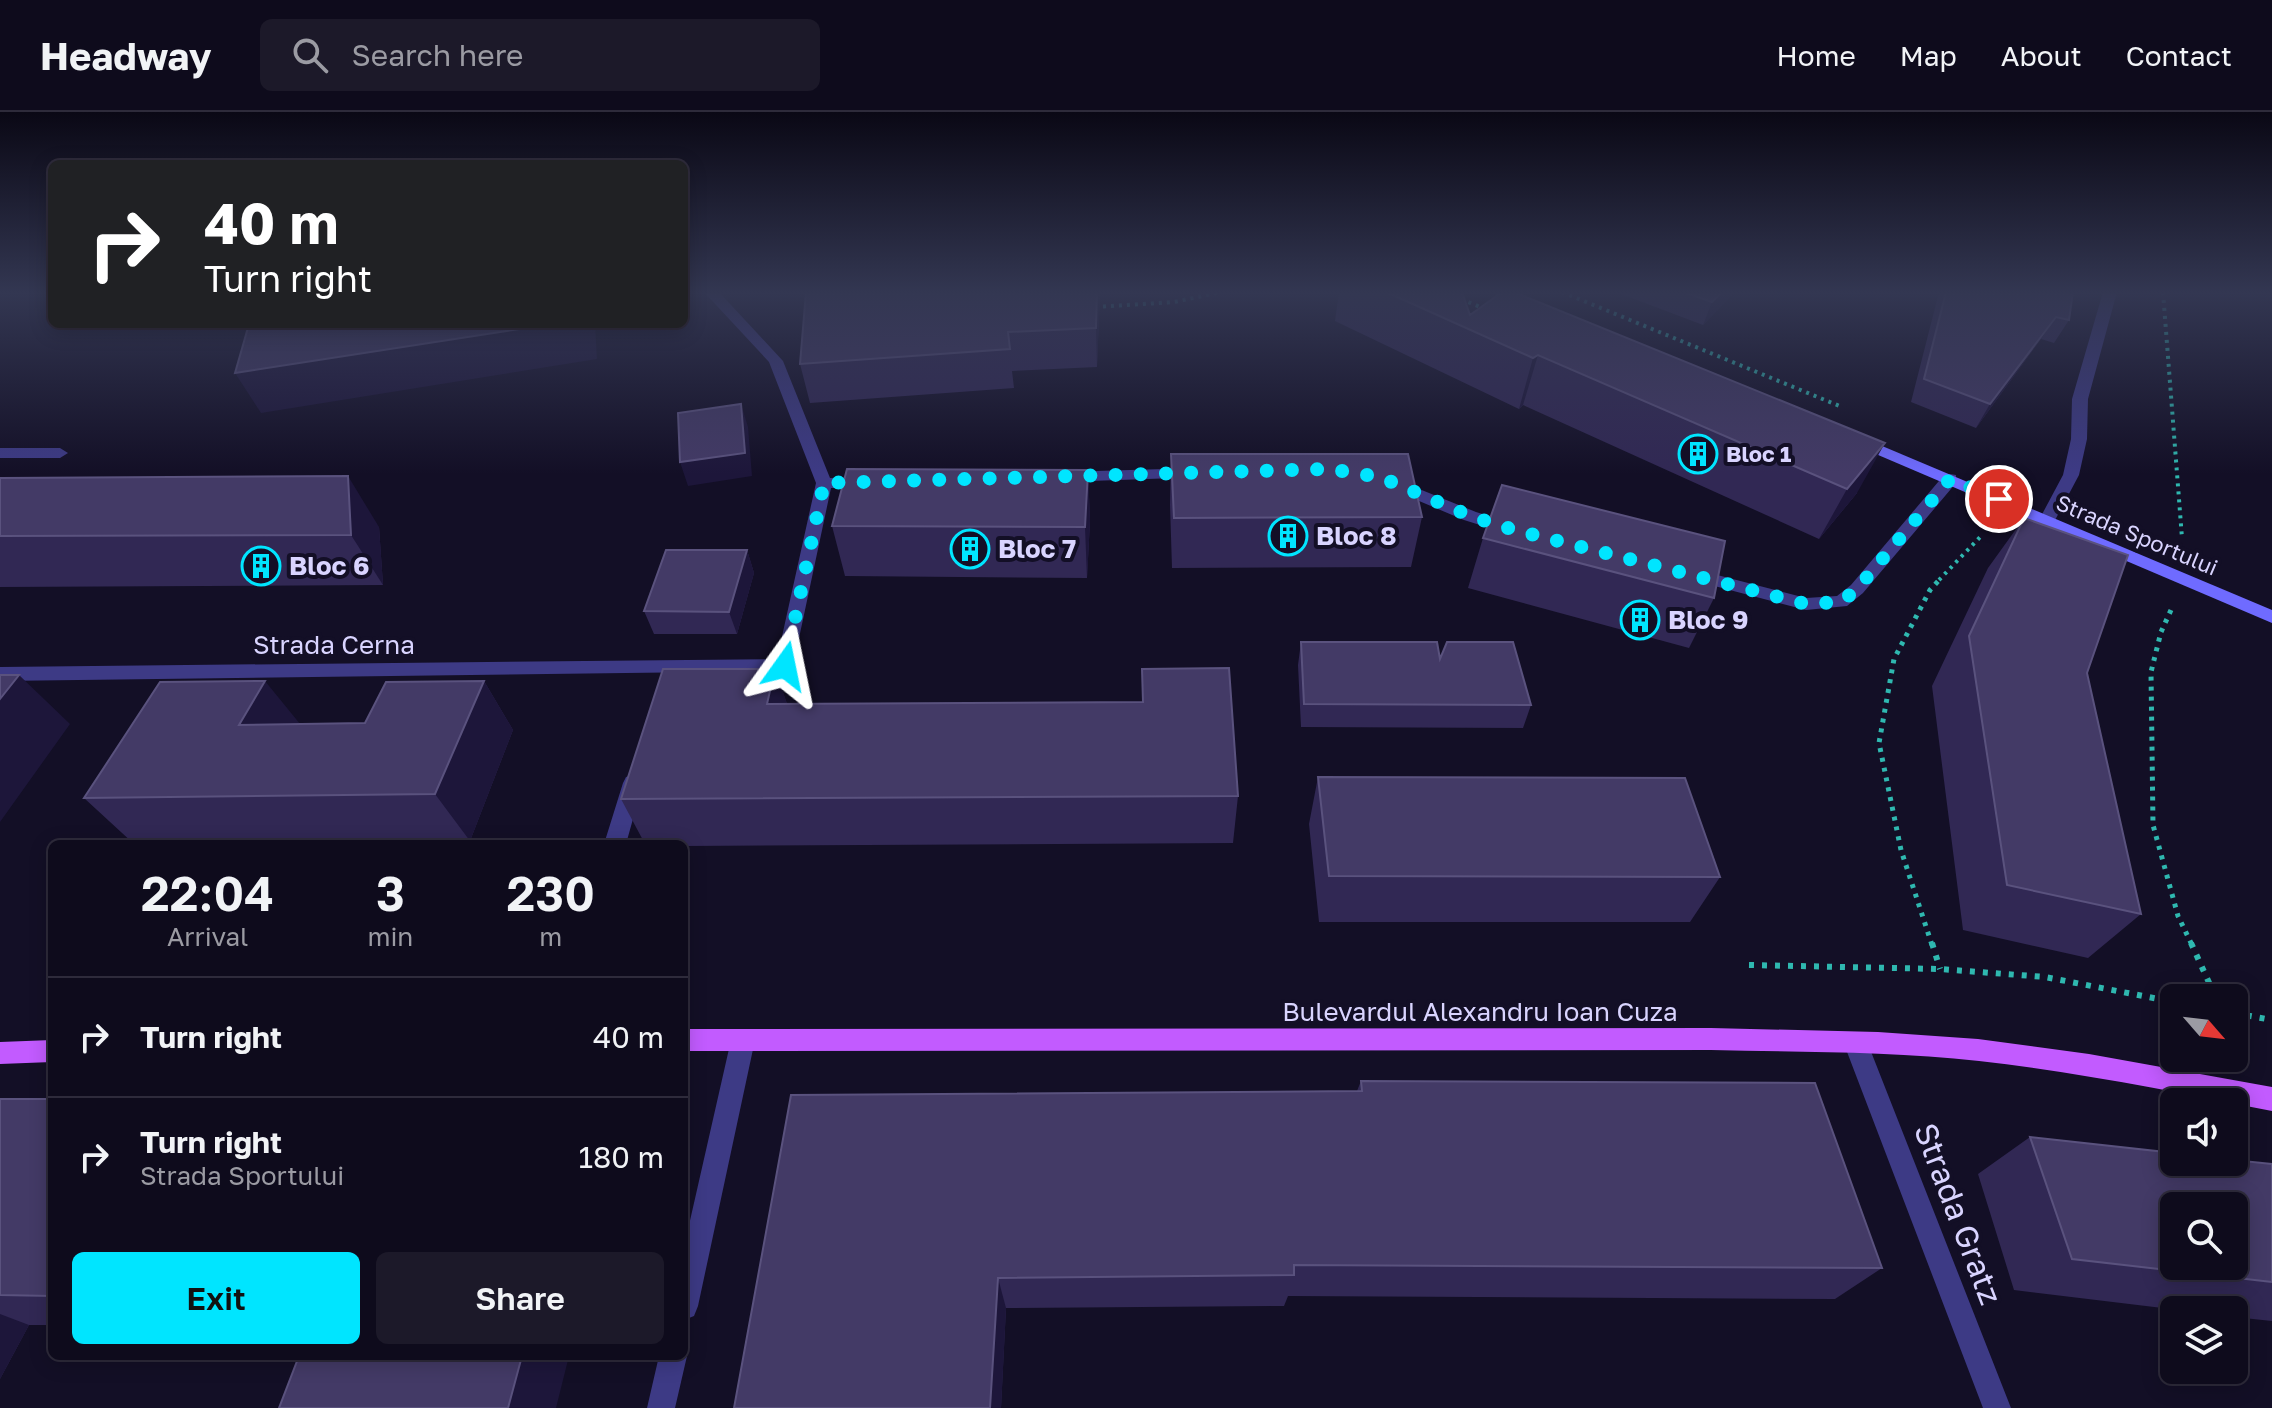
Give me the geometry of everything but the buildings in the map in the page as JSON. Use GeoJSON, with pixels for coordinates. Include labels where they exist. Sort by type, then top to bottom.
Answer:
{"type":"FeatureCollection","features":[{"type":"Feature","properties":{"kind":"main road","name":"Strada Sportului"},"geometry":{"type":"LineString","coordinates":[[1833,431],[2272,617]]}},
{"type":"Feature","properties":{"kind":"main road","name":"Bulevardul Alexandru Ioan Cuza"},"geometry":{"type":"LineString","coordinates":[[688,1040],[1711,1039],[1856,1044],[1977,1050],[2106,1067],[2272,1099]]}},
{"type":"Feature","properties":{"kind":"main road"},"geometry":{"type":"LineString","coordinates":[[0,1053],[48,1051]]}},
{"type":"Feature","properties":{"kind":"street"},"geometry":{"type":"LineString","coordinates":[[768,352],[776,361],[824,483],[883,481]]}},
{"type":"Feature","properties":{"kind":"street"},"geometry":{"type":"LineString","coordinates":[[2047,520],[2071,475],[2079,439],[2080,399],[2093,352]]}},
{"type":"Feature","properties":{"kind":"street"},"geometry":{"type":"LineString","coordinates":[[0,453],[60,453]]}},
{"type":"Feature","properties":{"kind":"street"},"geometry":{"type":"LineString","coordinates":[[1047,477],[1220,472]]}},
{"type":"Feature","properties":{"kind":"street"},"geometry":{"type":"LineString","coordinates":[[1380,477],[1470,516],[1526,533]]}},
{"type":"Feature","properties":{"kind":"street"},"geometry":{"type":"LineString","coordinates":[[1679,572],[1806,604],[1841,602],[1857,589],[1950,479]]}},
{"type":"Feature","properties":{"kind":"street","name":"Strada Cerna"},"geometry":{"type":"LineString","coordinates":[[0,674],[665,676],[785,666],[824,483]]}},
{"type":"Feature","properties":{"kind":"street"},"geometry":{"type":"LineString","coordinates":[[616,840],[637,771]]}},
{"type":"Feature","properties":{"kind":"street"},"geometry":{"type":"LineString","coordinates":[[688,1288],[743,1040]]}},
{"type":"Feature","properties":{"kind":"street","name":"Strada Gratz"},"geometry":{"type":"LineString","coordinates":[[1856,1044],[1997,1408]]}},
{"type":"Feature","properties":{"kind":"street"},"geometry":{"type":"LineString","coordinates":[[661,1408],[672,1360]]}},
{"type":"Feature","properties":{"kind":"path"},"geometry":{"type":"LineString","coordinates":[[2168,352],[2183,547]]}},
{"type":"Feature","properties":{"kind":"path"},"geometry":{"type":"LineString","coordinates":[[1940,969],[1901,850],[1879,743],[1894,659],[1930,590],[1992,524]]}},
{"type":"Feature","properties":{"kind":"path"},"geometry":{"type":"LineString","coordinates":[[2173,606],[2161,632],[2151,672],[2153,825],[2178,916],[2210,984]]}},
{"type":"Feature","properties":{"kind":"path"},"geometry":{"type":"LineString","coordinates":[[1749,965],[1940,969],[2045,977],[2160,999]]}},
{"type":"Feature","properties":{"kind":"path"},"geometry":{"type":"LineString","coordinates":[[2248,1016],[2272,1020]]}},
{"type":"Feature","properties":{"kind":"place","name":"Bloc 1"},"geometry":{"type":"Point","coordinates":[1698,454]}},
{"type":"Feature","properties":{"kind":"place","name":"Bloc 8"},"geometry":{"type":"Point","coordinates":[1288,536]}},
{"type":"Feature","properties":{"kind":"place","name":"Bloc 7"},"geometry":{"type":"Point","coordinates":[970,549]}},
{"type":"Feature","properties":{"kind":"place","name":"Bloc 6"},"geometry":{"type":"Point","coordinates":[261,566]}},
{"type":"Feature","properties":{"kind":"place","name":"Bloc 9"},"geometry":{"type":"Point","coordinates":[1640,620]}},
{"type":"Feature","properties":{"kind":"route"},"geometry":{"type":"LineString","coordinates":[[785,666],[824,483],[1329,469],[1380,477],[1470,516],[1511,529],[1806,604],[1841,602],[1857,589],[1950,479],[1999,499]]}}]}
